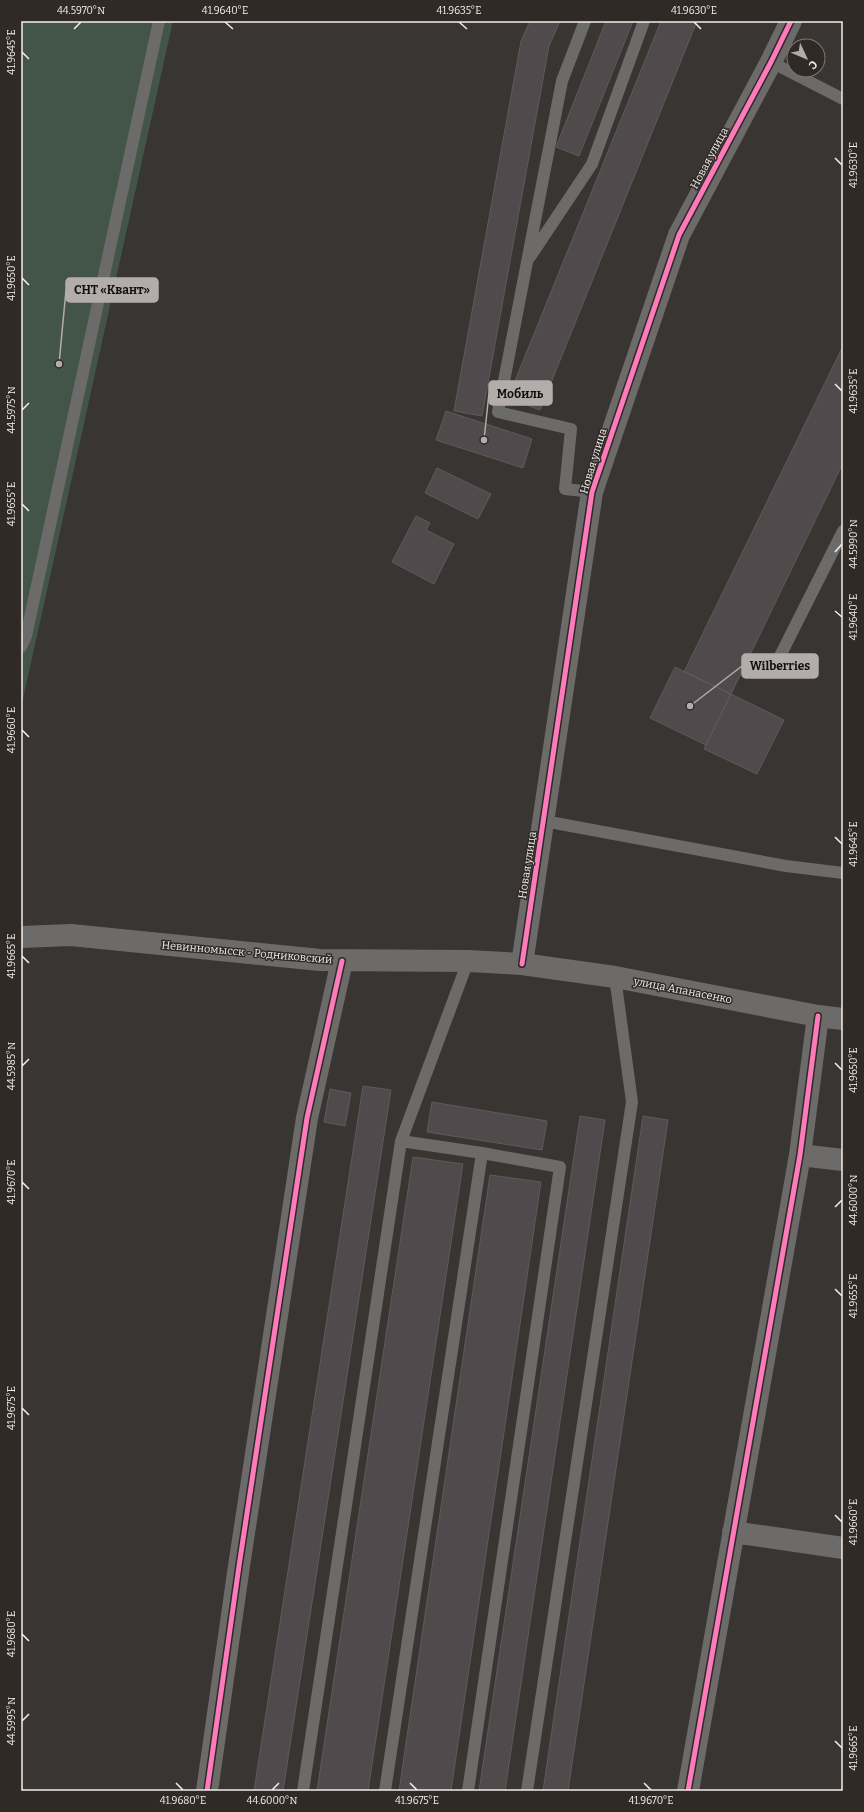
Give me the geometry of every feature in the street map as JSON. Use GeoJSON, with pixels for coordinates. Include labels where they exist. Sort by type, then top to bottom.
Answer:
{"type":"FeatureCollection","features":[{"type":"Feature","properties":{"kind":"street","name":"Новая улица"},"geometry":{"type":"LineString","coordinates":[[522,964],[592,492],[679,235],[771,62],[791,21]]}},
{"type":"Feature","properties":{"kind":"street","name":"Невинномысск - Родниковский"},"geometry":{"type":"LineString","coordinates":[[21,937],[71,935],[320,960],[468,961],[522,964]]}},
{"type":"Feature","properties":{"kind":"street"},"geometry":{"type":"LineString","coordinates":[[207,1791],[240,1558],[307,1118],[342,961]]}},
{"type":"Feature","properties":{"kind":"street","name":"улица Апанасенко"},"geometry":{"type":"LineString","coordinates":[[522,964],[615,977],[818,1016],[843,1019]]}},
{"type":"Feature","properties":{"kind":"street"},"geometry":{"type":"LineString","coordinates":[[688,1791],[800,1155],[818,1016]]}},
{"type":"Feature","properties":{"kind":"street"},"geometry":{"type":"LineString","coordinates":[[800,1155],[843,1160]]}},
{"type":"Feature","properties":{"kind":"street"},"geometry":{"type":"LineString","coordinates":[[733,1532],[843,1548]]}},
{"type":"Feature","properties":{"kind":"lane"},"geometry":{"type":"LineString","coordinates":[[21,647],[26,636],[159,21]]}},
{"type":"Feature","properties":{"kind":"lane"},"geometry":{"type":"LineString","coordinates":[[585,21],[562,81],[498,412],[571,429],[565,489],[592,492]]}},
{"type":"Feature","properties":{"kind":"lane"},"geometry":{"type":"LineString","coordinates":[[527,261],[592,164],[644,21]]}},
{"type":"Feature","properties":{"kind":"lane"},"geometry":{"type":"LineString","coordinates":[[771,62],[843,99]]}},
{"type":"Feature","properties":{"kind":"lane"},"geometry":{"type":"LineString","coordinates":[[774,668],[843,531]]}},
{"type":"Feature","properties":{"kind":"lane"},"geometry":{"type":"LineString","coordinates":[[544,821],[786,866],[843,873]]}},
{"type":"Feature","properties":{"kind":"lane"},"geometry":{"type":"LineString","coordinates":[[303,1791],[401,1141],[468,961]]}},
{"type":"Feature","properties":{"kind":"lane"},"geometry":{"type":"LineString","coordinates":[[527,1791],[632,1102],[615,977]]}},
{"type":"Feature","properties":{"kind":"lane"},"geometry":{"type":"LineString","coordinates":[[401,1141],[482,1153],[560,1167],[468,1791]]}},
{"type":"Feature","properties":{"kind":"lane"},"geometry":{"type":"LineString","coordinates":[[385,1791],[482,1153]]}},
{"type":"Feature","properties":{"kind":"green space"},"geometry":{"type":"Polygon","coordinates":[[[21,21],[173,21],[21,708],[21,21]]]}},
{"type":"Feature","properties":{"kind":"building"},"geometry":{"type":"Polygon","coordinates":[[[530,21],[560,21],[549,46],[482,416],[454,411],[521,41],[530,21]]]}},
{"type":"Feature","properties":{"kind":"building"},"geometry":{"type":"Polygon","coordinates":[[[606,21],[633,21],[579,156],[556,147],[606,21]]]}},
{"type":"Feature","properties":{"kind":"building"},"geometry":{"type":"Polygon","coordinates":[[[661,21],[697,21],[540,410],[508,398],[661,21]]]}},
{"type":"Feature","properties":{"kind":"building"},"geometry":{"type":"Polygon","coordinates":[[[843,346],[843,463],[731,694],[684,672],[843,346]]]}},
{"type":"Feature","properties":{"kind":"building"},"geometry":{"type":"Polygon","coordinates":[[[446,411],[532,439],[523,468],[436,440],[446,411]]]}},
{"type":"Feature","properties":{"kind":"building"},"geometry":{"type":"Polygon","coordinates":[[[437,468],[491,494],[478,519],[425,493],[437,468]]]}},
{"type":"Feature","properties":{"kind":"building"},"geometry":{"type":"Polygon","coordinates":[[[416,516],[430,523],[426,530],[454,544],[434,584],[392,562],[416,516]]]}},
{"type":"Feature","properties":{"kind":"building"},"geometry":{"type":"Polygon","coordinates":[[[675,667],[731,694],[706,745],[650,718],[675,667]]]}},
{"type":"Feature","properties":{"kind":"building"},"geometry":{"type":"Polygon","coordinates":[[[731,694],[784,720],[757,774],[704,749],[731,694]]]}},
{"type":"Feature","properties":{"kind":"building"},"geometry":{"type":"Polygon","coordinates":[[[363,1086],[391,1090],[283,1791],[254,1791],[363,1086]]]}},
{"type":"Feature","properties":{"kind":"building"},"geometry":{"type":"Polygon","coordinates":[[[330,1089],[351,1093],[345,1126],[324,1122],[330,1089]]]}},
{"type":"Feature","properties":{"kind":"building"},"geometry":{"type":"Polygon","coordinates":[[[432,1102],[547,1121],[542,1150],[427,1132],[432,1102]]]}},
{"type":"Feature","properties":{"kind":"building"},"geometry":{"type":"Polygon","coordinates":[[[580,1116],[605,1120],[505,1791],[479,1791],[580,1116]]]}},
{"type":"Feature","properties":{"kind":"building"},"geometry":{"type":"Polygon","coordinates":[[[643,1116],[668,1120],[568,1791],[543,1791],[643,1116]]]}},
{"type":"Feature","properties":{"kind":"building"},"geometry":{"type":"Polygon","coordinates":[[[413,1157],[463,1164],[368,1791],[317,1791],[413,1157]]]}},
{"type":"Feature","properties":{"kind":"building"},"geometry":{"type":"Polygon","coordinates":[[[490,1175],[541,1182],[451,1791],[399,1791],[490,1175]]]}},
{"type":"Feature","properties":{"kind":"cycle path"},"geometry":{"type":"LineString","coordinates":[[522,964],[592,492],[679,235],[771,62],[791,21]]}},
{"type":"Feature","properties":{"kind":"cycle path"},"geometry":{"type":"LineString","coordinates":[[207,1791],[239,1566],[307,1118],[342,961]]}},
{"type":"Feature","properties":{"kind":"cycle path"},"geometry":{"type":"LineString","coordinates":[[688,1791],[800,1155],[818,1016]]}},
{"type":"Feature","properties":{"kind":"place","name":"СНТ «Квант»"},"geometry":{"type":"Point","coordinates":[59,364]}},
{"type":"Feature","properties":{"kind":"place","name":"Мобиль"},"geometry":{"type":"Point","coordinates":[484,440]}},
{"type":"Feature","properties":{"kind":"place","name":"Wilberries"},"geometry":{"type":"Point","coordinates":[690,706]}}]}
